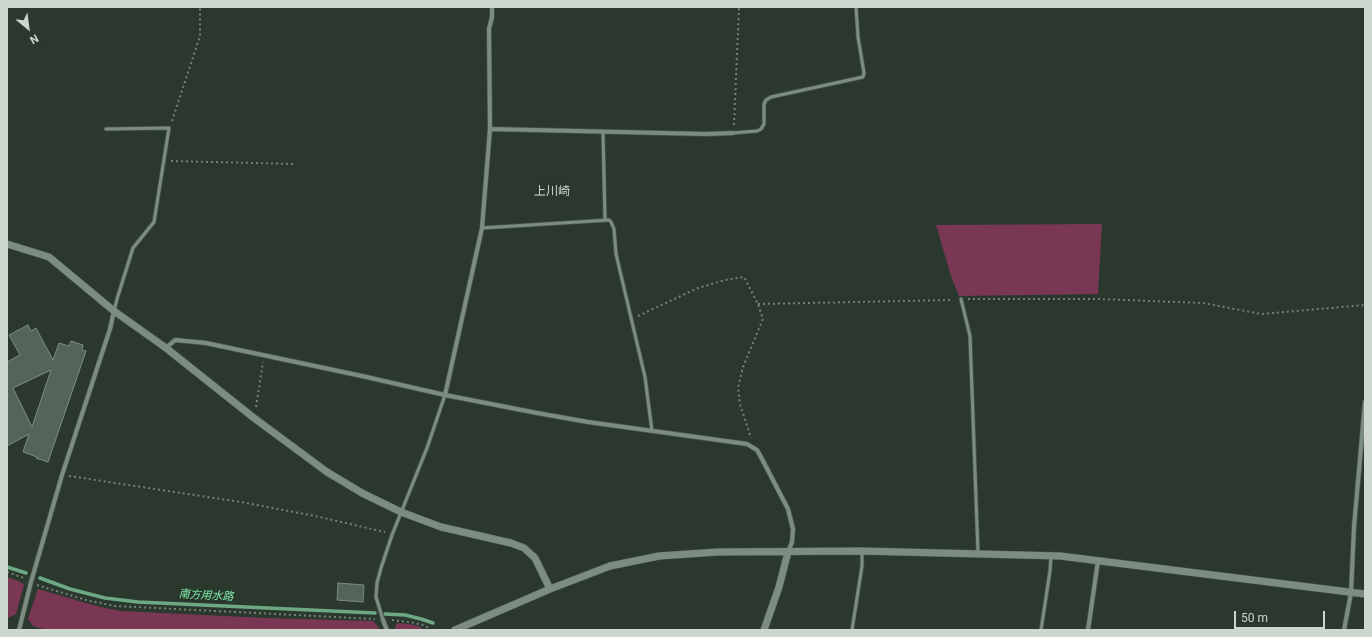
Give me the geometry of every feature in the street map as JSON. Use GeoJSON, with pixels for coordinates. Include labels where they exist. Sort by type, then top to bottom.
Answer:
{"type":"FeatureCollection","features":[{"type":"Feature","properties":{"kind":"street"},"geometry":{"type":"LineString","coordinates":[[445,395],[482,228],[490,130],[489,29],[492,17],[492,7]]}},
{"type":"Feature","properties":{"kind":"street"},"geometry":{"type":"LineString","coordinates":[[490,130],[706,134],[733,133]]}},
{"type":"Feature","properties":{"kind":"street"},"geometry":{"type":"LineString","coordinates":[[7,244],[49,257],[114,311],[166,348],[254,418],[327,472],[362,493],[401,512],[441,527],[511,543],[524,548],[535,558],[550,589]]}},
{"type":"Feature","properties":{"kind":"street"},"geometry":{"type":"LineString","coordinates":[[19,630],[31,582],[62,475],[110,329],[114,311]]}},
{"type":"Feature","properties":{"kind":"street"},"geometry":{"type":"LineString","coordinates":[[166,348],[175,340],[206,343],[445,395],[588,422],[742,443],[750,446],[757,450],[764,461],[788,509],[793,529],[792,542],[779,587],[764,630]]}},
{"type":"Feature","properties":{"kind":"street"},"geometry":{"type":"LineString","coordinates":[[1344,630],[1351,593],[1354,527],[1365,402]]}},
{"type":"Feature","properties":{"kind":"street"},"geometry":{"type":"LineString","coordinates":[[455,630],[550,589],[610,566],[659,556],[718,552],[862,551],[1050,556],[1365,594]]}},
{"type":"Feature","properties":{"kind":"street"},"geometry":{"type":"LineString","coordinates":[[1088,630],[1098,561]]}},
{"type":"Feature","properties":{"kind":"street"},"geometry":{"type":"LineString","coordinates":[[383,620],[387,630]]}},
{"type":"Feature","properties":{"kind":"lane"},"geometry":{"type":"LineString","coordinates":[[733,133],[757,131],[761,129],[764,124],[764,104],[766,100],[863,76],[864,73],[858,37],[856,7]]}},
{"type":"Feature","properties":{"kind":"lane"},"geometry":{"type":"LineString","coordinates":[[106,129],[170,128],[154,222],[133,248],[116,299],[114,311]]}},
{"type":"Feature","properties":{"kind":"lane"},"geometry":{"type":"LineString","coordinates":[[603,132],[605,220]]}},
{"type":"Feature","properties":{"kind":"lane"},"geometry":{"type":"LineString","coordinates":[[482,228],[605,220],[609,220],[611,222],[614,229],[616,254],[645,377],[652,431]]}},
{"type":"Feature","properties":{"kind":"lane"},"geometry":{"type":"LineString","coordinates":[[961,299],[970,336],[978,553]]}},
{"type":"Feature","properties":{"kind":"lane"},"geometry":{"type":"LineString","coordinates":[[383,620],[377,604],[376,591],[381,568],[392,535],[427,448],[445,395]]}},
{"type":"Feature","properties":{"kind":"lane"},"geometry":{"type":"LineString","coordinates":[[852,630],[862,566],[862,551]]}},
{"type":"Feature","properties":{"kind":"lane"},"geometry":{"type":"LineString","coordinates":[[1041,630],[1050,571],[1050,556]]}},
{"type":"Feature","properties":{"kind":"path"},"geometry":{"type":"LineString","coordinates":[[170,128],[200,36],[200,7]]}},
{"type":"Feature","properties":{"kind":"path"},"geometry":{"type":"LineString","coordinates":[[733,133],[739,7]]}},
{"type":"Feature","properties":{"kind":"path"},"geometry":{"type":"LineString","coordinates":[[164,161],[295,164]]}},
{"type":"Feature","properties":{"kind":"path"},"geometry":{"type":"LineString","coordinates":[[632,319],[698,288],[726,280],[744,277],[758,304],[763,319],[743,367],[738,388],[740,404],[751,436],[750,446]]}},
{"type":"Feature","properties":{"kind":"path"},"geometry":{"type":"LineString","coordinates":[[758,304],[961,299],[1099,299],[1196,303],[1262,314],[1365,305]]}},
{"type":"Feature","properties":{"kind":"path"},"geometry":{"type":"LineString","coordinates":[[254,418],[264,355]]}},
{"type":"Feature","properties":{"kind":"path"},"geometry":{"type":"LineString","coordinates":[[62,475],[241,502],[315,516],[392,535]]}},
{"type":"Feature","properties":{"kind":"path"},"geometry":{"type":"LineString","coordinates":[[7,572],[40,586],[79,598],[115,606],[405,621],[426,626],[430,630]]}},
{"type":"Feature","properties":{"kind":"shaded area"},"geometry":{"type":"Polygon","coordinates":[[[1102,224],[1098,294],[959,296],[951,276],[936,225],[1102,224]]]}},
{"type":"Feature","properties":{"kind":"shaded area"},"geometry":{"type":"Polygon","coordinates":[[[7,577],[19,581],[24,585],[16,614],[8,618],[7,617],[7,577]]]}},
{"type":"Feature","properties":{"kind":"shaded area"},"geometry":{"type":"Polygon","coordinates":[[[38,589],[100,607],[121,611],[266,618],[373,621],[381,630],[47,630],[33,626],[28,619],[38,589]]]}},
{"type":"Feature","properties":{"kind":"shaded area"},"geometry":{"type":"Polygon","coordinates":[[[397,623],[419,626],[424,630],[394,630],[397,623]]]}},
{"type":"Feature","properties":{"kind":"building"},"geometry":{"type":"Polygon","coordinates":[[[28,325],[31,331],[36,328],[53,360],[59,343],[69,346],[71,341],[83,345],[82,350],[86,351],[48,462],[23,452],[29,434],[7,446],[7,362],[20,355],[9,335],[28,325]],[[51,370],[13,388],[32,427],[51,370]]]}},
{"type":"Feature","properties":{"kind":"building"},"geometry":{"type":"Polygon","coordinates":[[[338,583],[364,585],[363,602],[337,600],[338,583]]]}},
{"type":"Feature","properties":{"kind":"waterway","name":"南方用水路"},"geometry":{"type":"LineString","coordinates":[[7,567],[26,573]]}},
{"type":"Feature","properties":{"kind":"waterway","name":"南方用水路"},"geometry":{"type":"LineString","coordinates":[[40,578],[70,589],[105,598],[138,602],[375,613]]}},
{"type":"Feature","properties":{"kind":"waterway","name":"南方用水路"},"geometry":{"type":"LineString","coordinates":[[385,614],[405,615],[433,623]]}},
{"type":"Feature","properties":{"kind":"district","name":"上川崎"},"geometry":{"type":"Point","coordinates":[552,192]}}]}
